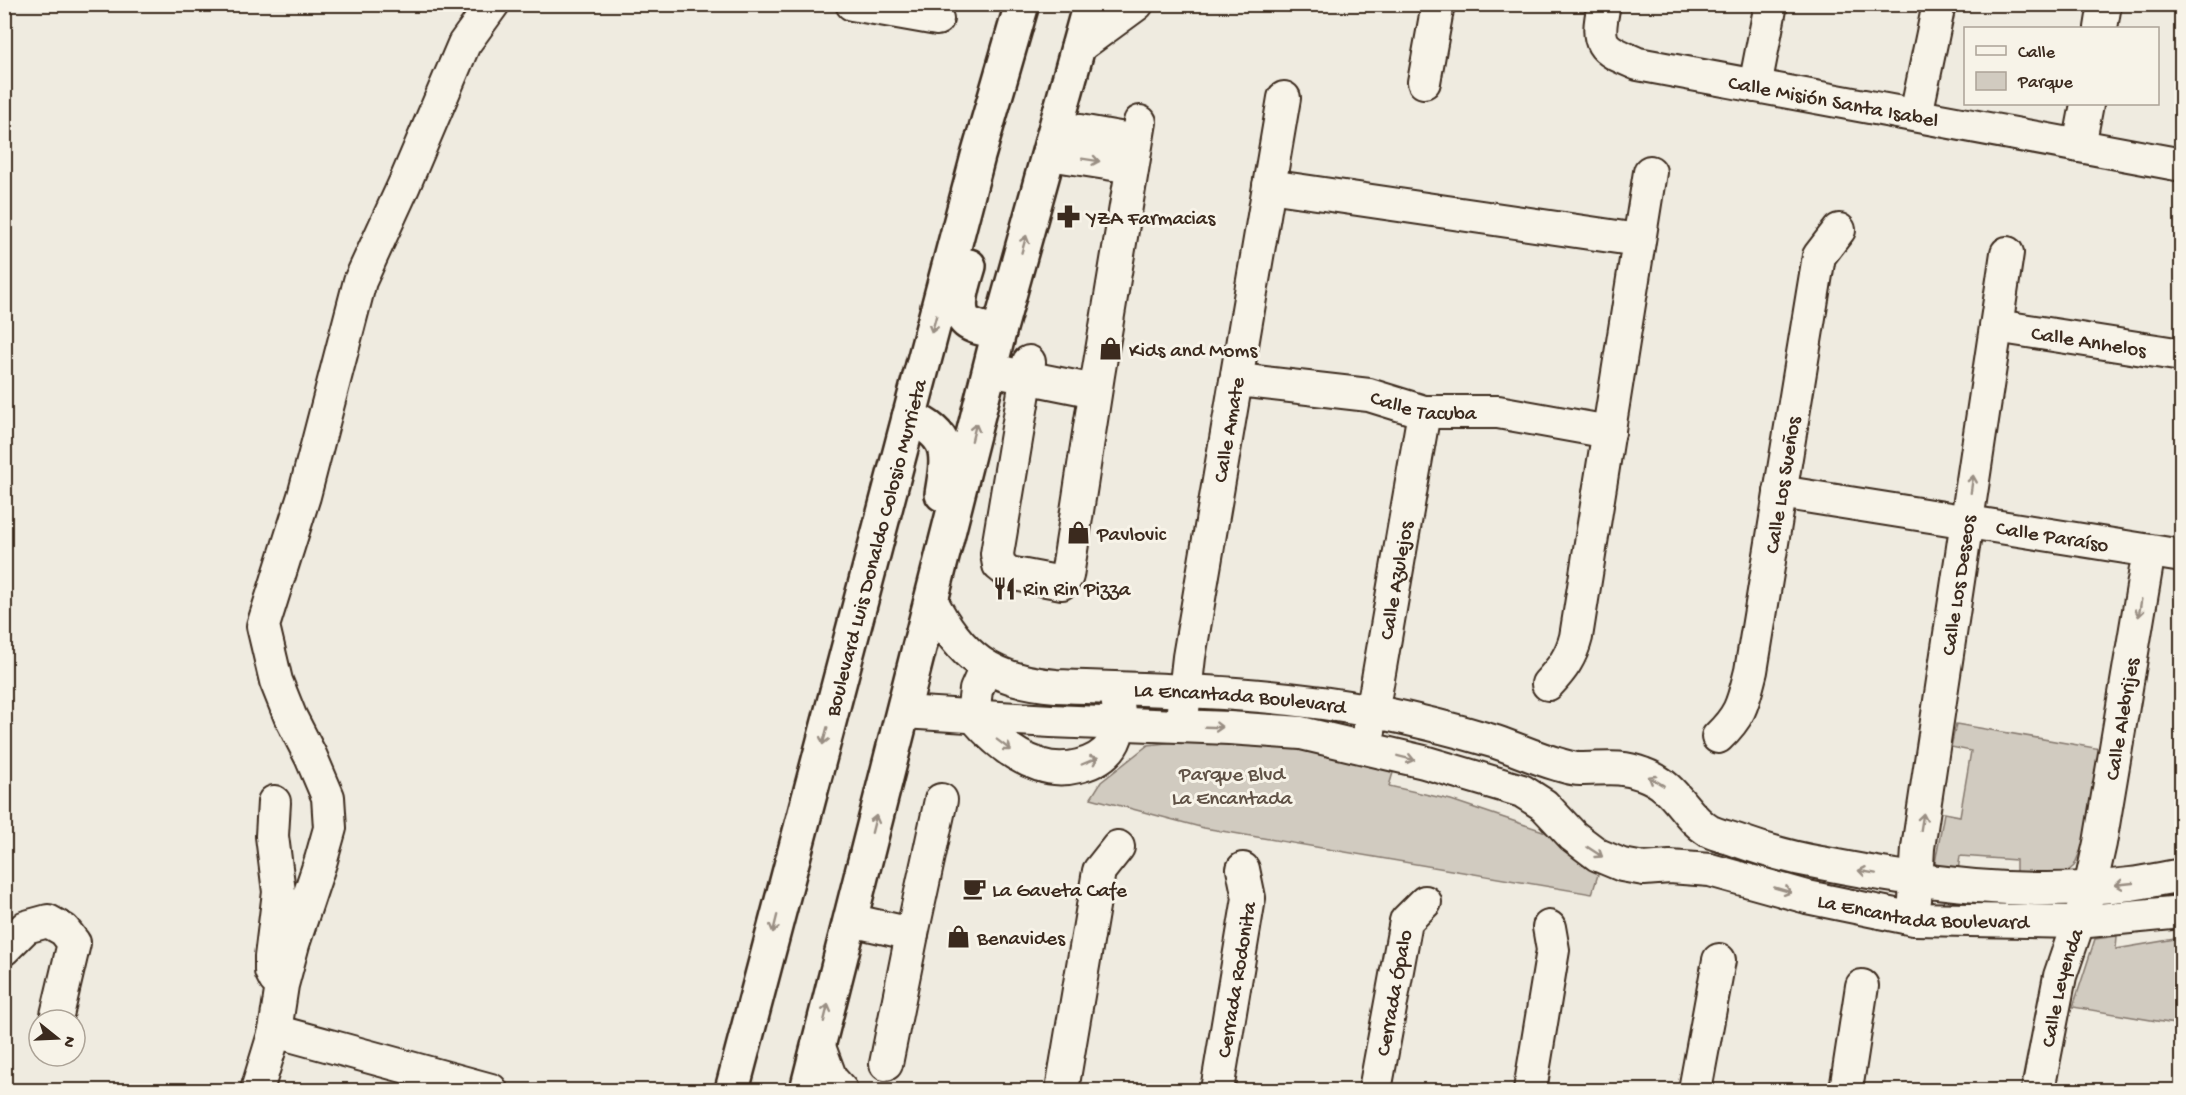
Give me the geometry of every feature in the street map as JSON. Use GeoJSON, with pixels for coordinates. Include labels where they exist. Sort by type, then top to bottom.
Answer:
{"type":"FeatureCollection","features":[{"type":"Feature","properties":{"kind":"main road","name":"Boulevard Luis Donaldo Colosio Murrieta"},"geometry":{"type":"LineString","coordinates":[[732,1090],[909,417],[1022,4]]}},
{"type":"Feature","properties":{"kind":"main road"},"geometry":{"type":"LineString","coordinates":[[807,1090],[994,352],[1090,4]]}},
{"type":"Feature","properties":{"kind":"main road"},"geometry":{"type":"LineString","coordinates":[[994,352],[962,316],[960,306],[999,159],[1007,105],[1009,47]]}},
{"type":"Feature","properties":{"kind":"main road"},"geometry":{"type":"LineString","coordinates":[[909,417],[925,424],[936,433],[945,446],[946,465],[934,538],[934,552],[941,563]]}},
{"type":"Feature","properties":{"kind":"street"},"geometry":{"type":"LineString","coordinates":[[257,1090],[275,1031],[282,986],[330,828],[328,797],[276,681],[262,626],[304,496],[360,281],[464,44],[493,4]]}},
{"type":"Feature","properties":{"kind":"street"},"geometry":{"type":"LineString","coordinates":[[852,4],[937,19]]}},
{"type":"Feature","properties":{"kind":"street"},"geometry":{"type":"LineString","coordinates":[[1077,48],[1137,4]]}},
{"type":"Feature","properties":{"kind":"street"},"geometry":{"type":"LineString","coordinates":[[1424,82],[1438,4]]}},
{"type":"Feature","properties":{"kind":"street","name":"Calle Misión Santa Isabel"},"geometry":{"type":"LineString","coordinates":[[1604,4],[1600,22],[1600,40],[1612,53],[1638,64],[2181,165]]}},
{"type":"Feature","properties":{"kind":"street"},"geometry":{"type":"LineString","coordinates":[[1755,86],[1771,4]]}},
{"type":"Feature","properties":{"kind":"street"},"geometry":{"type":"LineString","coordinates":[[1916,115],[1940,4]]}},
{"type":"Feature","properties":{"kind":"street"},"geometry":{"type":"LineString","coordinates":[[2101,27],[2105,4]]}},
{"type":"Feature","properties":{"kind":"street","name":"Calle Amate"},"geometry":{"type":"LineString","coordinates":[[1181,726],[1284,98]]}},
{"type":"Feature","properties":{"kind":"street"},"geometry":{"type":"LineString","coordinates":[[2079,146],[2087,105]]}},
{"type":"Feature","properties":{"kind":"street"},"geometry":{"type":"LineString","coordinates":[[1028,370],[997,554],[999,565],[1010,573],[1059,583],[1065,581],[1067,576],[1136,143],[1053,141]]}},
{"type":"Feature","properties":{"kind":"street"},"geometry":{"type":"LineString","coordinates":[[1548,684],[1563,668],[1571,655],[1576,637],[1650,172]]}},
{"type":"Feature","properties":{"kind":"street"},"geometry":{"type":"LineString","coordinates":[[1269,186],[1638,240]]}},
{"type":"Feature","properties":{"kind":"street","name":"Calle Los Sueños"},"geometry":{"type":"LineString","coordinates":[[1718,737],[1733,723],[1746,693],[1819,256],[1839,230]]}},
{"type":"Feature","properties":{"kind":"street","name":"Calle Los Deseos"},"geometry":{"type":"LineString","coordinates":[[1914,919],[1918,848],[2007,253]]}},
{"type":"Feature","properties":{"kind":"street","name":"Calle Anhelos"},"geometry":{"type":"LineString","coordinates":[[1996,326],[2181,355]]}},
{"type":"Feature","properties":{"kind":"street"},"geometry":{"type":"LineString","coordinates":[[994,352],[1028,370],[1097,383]]}},
{"type":"Feature","properties":{"kind":"street","name":"Calle Tacuba"},"geometry":{"type":"LineString","coordinates":[[1238,380],[1370,395],[1424,412],[1498,412],[1609,432]]}},
{"type":"Feature","properties":{"kind":"street","name":"Calle Azulejos"},"geometry":{"type":"LineString","coordinates":[[1367,748],[1424,412]]}},
{"type":"Feature","properties":{"kind":"street","name":"Calle Paraíso"},"geometry":{"type":"LineString","coordinates":[[1780,492],[2181,556]]}},
{"type":"Feature","properties":{"kind":"street","name":"Calle Alebrijes"},"geometry":{"type":"LineString","coordinates":[[2090,888],[2100,843],[2149,550]]}},
{"type":"Feature","properties":{"kind":"street","name":"La Encantada Boulevard"},"geometry":{"type":"LineString","coordinates":[[931,600],[944,627],[963,649],[986,667],[1008,678],[1032,684],[1237,693],[1290,699],[1372,712],[1493,741],[1578,769],[1618,767],[1643,774],[1659,782],[1676,796],[1692,817],[1709,831],[1786,856],[1916,880],[2027,889],[2090,888],[2131,884],[2181,875]]}},
{"type":"Feature","properties":{"kind":"street"},"geometry":{"type":"LineString","coordinates":[[986,667],[976,690],[973,715],[1011,751],[1042,766],[1076,767],[1105,754],[1114,743],[1118,724],[1118,699],[1113,688]]}},
{"type":"Feature","properties":{"kind":"street","name":"La Encantada Boulevard"},"geometry":{"type":"LineString","coordinates":[[903,712],[1301,733],[1483,778],[1522,791],[1544,805],[1573,837],[1599,855],[1622,865],[1644,869],[1670,867],[1710,870],[1806,897],[1914,919],[2078,922],[2181,912]]}},
{"type":"Feature","properties":{"kind":"street"},"geometry":{"type":"LineString","coordinates":[[1560,822],[1557,814],[1557,800],[1564,781],[1578,769]]}},
{"type":"Feature","properties":{"kind":"street"},"geometry":{"type":"LineString","coordinates":[[886,1064],[941,800]]}},
{"type":"Feature","properties":{"kind":"street"},"geometry":{"type":"LineString","coordinates":[[274,802],[272,836],[278,900],[270,957],[275,980],[282,986]]}},
{"type":"Feature","properties":{"kind":"street"},"geometry":{"type":"LineString","coordinates":[[1670,867],[1688,846],[1692,817]]}},
{"type":"Feature","properties":{"kind":"street"},"geometry":{"type":"LineString","coordinates":[[1062,1090],[1099,871],[1118,848]]}},
{"type":"Feature","properties":{"kind":"street","name":"Cerrada Rodonita"},"geometry":{"type":"LineString","coordinates":[[1217,1090],[1250,898],[1243,869]]}},
{"type":"Feature","properties":{"kind":"street","name":"Calle Leyenda"},"geometry":{"type":"LineString","coordinates":[[2038,1090],[2060,976],[2090,888]]}},
{"type":"Feature","properties":{"kind":"street","name":"Cerrada Ópalo"},"geometry":{"type":"LineString","coordinates":[[1375,1090],[1406,921],[1425,902]]}},
{"type":"Feature","properties":{"kind":"street"},"geometry":{"type":"LineString","coordinates":[[850,920],[912,934]]}},
{"type":"Feature","properties":{"kind":"street"},"geometry":{"type":"LineString","coordinates":[[4,949],[26,927],[48,921],[64,930],[74,943],[58,1008]]}},
{"type":"Feature","properties":{"kind":"street"},"geometry":{"type":"LineString","coordinates":[[1530,1090],[1553,950],[1550,927]]}},
{"type":"Feature","properties":{"kind":"street"},"geometry":{"type":"LineString","coordinates":[[1695,1090],[1719,960]]}},
{"type":"Feature","properties":{"kind":"street"},"geometry":{"type":"LineString","coordinates":[[1846,1090],[1862,986]]}},
{"type":"Feature","properties":{"kind":"street"},"geometry":{"type":"LineString","coordinates":[[275,1031],[480,1089]]}},
{"type":"Feature","properties":{"kind":"street"},"geometry":{"type":"LineString","coordinates":[[818,1044],[831,1079],[841,1090]]}},
{"type":"Feature","properties":{"kind":"green space"},"geometry":{"type":"Polygon","coordinates":[[[1956,724],[2107,750],[2094,818],[2074,866],[2062,876],[2016,872],[2016,860],[1960,856],[1958,871],[1941,870],[1935,863],[1944,813],[1960,816],[1971,751],[1951,747],[1956,724]]]}},
{"type":"Feature","properties":{"kind":"green space","name":"Parque Blvd La Encantada"},"geometry":{"type":"Polygon","coordinates":[[[1229,736],[1395,766],[1389,786],[1451,800],[1543,831],[1601,865],[1592,894],[1204,828],[1091,798],[1101,782],[1148,745],[1229,736]]]}},
{"type":"Feature","properties":{"kind":"green space"},"geometry":{"type":"Polygon","coordinates":[[[2117,936],[2116,949],[2181,938],[2181,1025],[2073,1007],[2095,939],[2117,936]]]}},
{"type":"Feature","properties":{"kind":"place","name":"YZA Farmacias"},"geometry":{"type":"Point","coordinates":[1069,217]}},
{"type":"Feature","properties":{"kind":"place","name":"Kids and Moms"},"geometry":{"type":"Point","coordinates":[1111,349]}},
{"type":"Feature","properties":{"kind":"place","name":"Pavlovic"},"geometry":{"type":"Point","coordinates":[1079,533]}},
{"type":"Feature","properties":{"kind":"place","name":"Rin Rin Pizza"},"geometry":{"type":"Point","coordinates":[1005,588]}},
{"type":"Feature","properties":{"kind":"place","name":"La Gaveta Cafe"},"geometry":{"type":"Point","coordinates":[974,889]}},
{"type":"Feature","properties":{"kind":"place","name":"Benavides"},"geometry":{"type":"Point","coordinates":[959,937]}}]}
